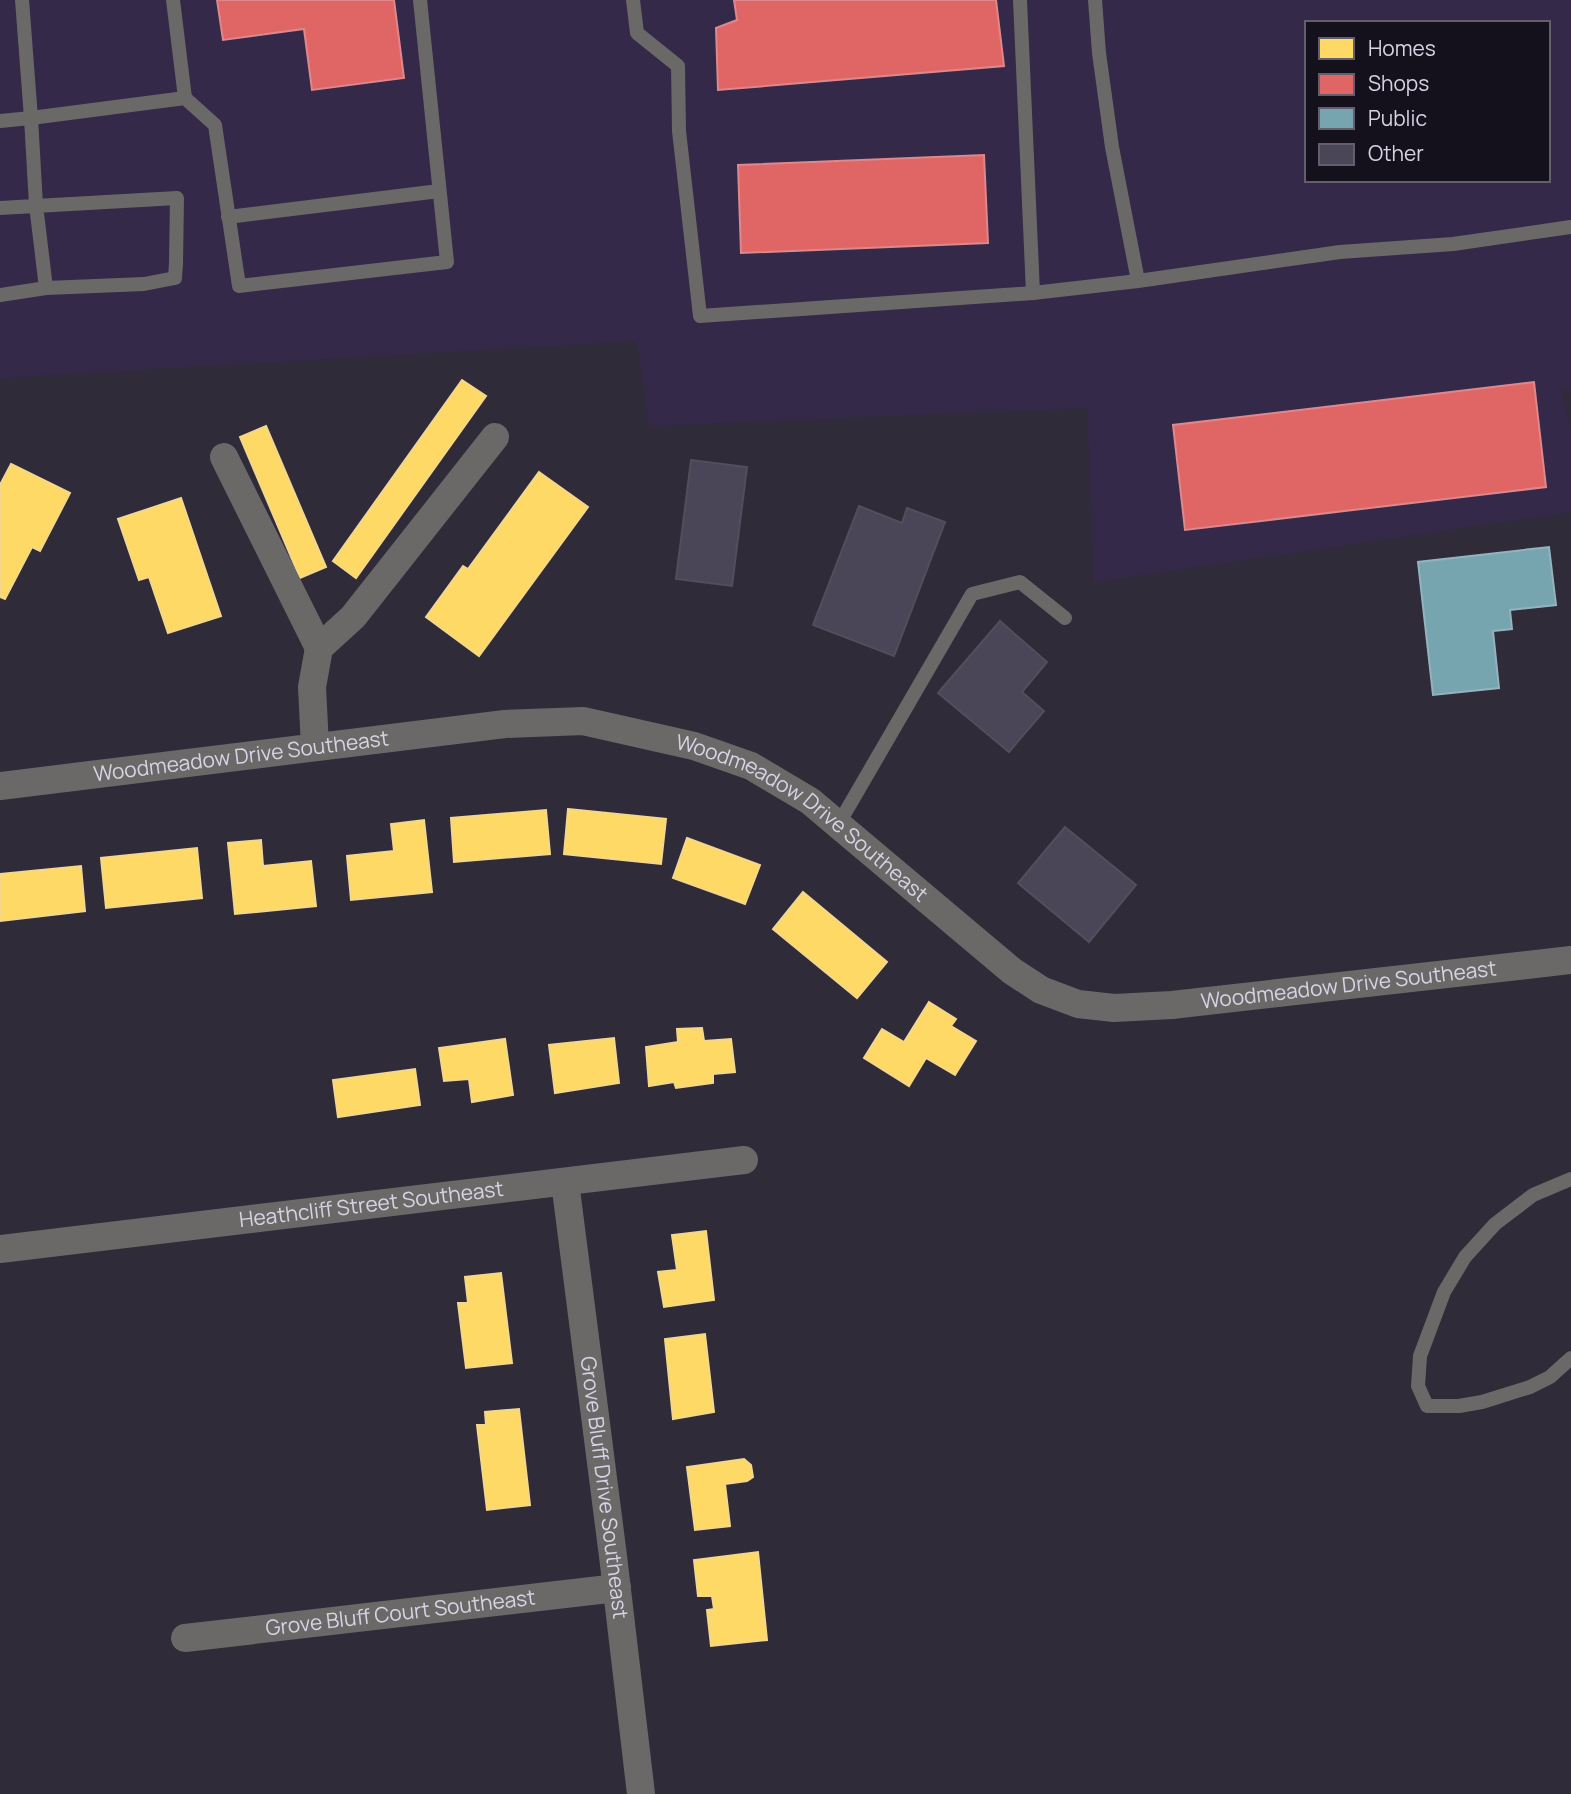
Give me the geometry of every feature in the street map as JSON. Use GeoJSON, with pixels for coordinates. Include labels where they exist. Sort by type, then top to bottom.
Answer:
{"type":"FeatureCollection","features":[{"type":"Feature","properties":{"kind":"street"},"geometry":{"type":"LineString","coordinates":[[319,648],[353,617],[495,436]]}},
{"type":"Feature","properties":{"kind":"street"},"geometry":{"type":"LineString","coordinates":[[224,457],[319,648],[312,687],[314,747]]}},
{"type":"Feature","properties":{"kind":"street","name":"Woodmeadow Drive Southeast"},"geometry":{"type":"LineString","coordinates":[[0,786],[505,724],[583,721],[694,746],[751,766],[810,801],[1012,971],[1041,990],[1078,1004],[1114,1008],[1172,1005],[1571,960]]}},
{"type":"Feature","properties":{"kind":"street","name":"Heathcliff Street Southeast"},"geometry":{"type":"LineString","coordinates":[[0,1249],[744,1160]]}},
{"type":"Feature","properties":{"kind":"street","name":"Grove Bluff Drive Southeast"},"geometry":{"type":"LineString","coordinates":[[565,1182],[641,1794]]}},
{"type":"Feature","properties":{"kind":"street","name":"Grove Bluff Court Southeast"},"geometry":{"type":"LineString","coordinates":[[185,1638],[617,1588]]}},
{"type":"Feature","properties":{"kind":"lane"},"geometry":{"type":"LineString","coordinates":[[22,0],[36,205],[46,288]]}},
{"type":"Feature","properties":{"kind":"lane"},"geometry":{"type":"LineString","coordinates":[[173,0],[185,98],[215,125],[239,286],[447,262],[420,0]]}},
{"type":"Feature","properties":{"kind":"lane"},"geometry":{"type":"LineString","coordinates":[[633,0],[637,33],[678,66],[680,131],[700,316],[1033,293],[1340,252],[1453,244],[1571,227]]}},
{"type":"Feature","properties":{"kind":"lane"},"geometry":{"type":"LineString","coordinates":[[1020,0],[1033,293]]}},
{"type":"Feature","properties":{"kind":"lane"},"geometry":{"type":"LineString","coordinates":[[1096,0],[1099,53],[1112,147],[1138,281]]}},
{"type":"Feature","properties":{"kind":"lane"},"geometry":{"type":"LineString","coordinates":[[0,121],[185,98]]}},
{"type":"Feature","properties":{"kind":"lane"},"geometry":{"type":"LineString","coordinates":[[228,217],[439,191]]}},
{"type":"Feature","properties":{"kind":"lane"},"geometry":{"type":"LineString","coordinates":[[0,208],[177,198],[175,278],[144,284],[46,288],[0,295]]}},
{"type":"Feature","properties":{"kind":"lane"},"geometry":{"type":"LineString","coordinates":[[838,825],[972,594],[1020,582],[1065,618]]}},
{"type":"Feature","properties":{"kind":"lane"},"geometry":{"type":"LineString","coordinates":[[1571,1179],[1533,1195],[1495,1224],[1465,1258],[1444,1292],[1420,1356],[1418,1386],[1426,1406],[1459,1406],[1482,1402],[1530,1387],[1550,1377],[1571,1359]]}},
{"type":"Feature","properties":{"kind":"shaded area"},"geometry":{"type":"Polygon","coordinates":[[[0,0],[1571,0],[1571,389],[1562,390],[1571,432],[1571,512],[1094,582],[1087,408],[649,426],[637,341],[0,378],[0,0]]]}},
{"type":"Feature","properties":{"kind":"building: Homes"},"geometry":{"type":"Polygon","coordinates":[[[462,380],[486,396],[356,578],[333,561],[462,380]]]}},
{"type":"Feature","properties":{"kind":"building: Homes"},"geometry":{"type":"Polygon","coordinates":[[[266,426],[326,567],[300,578],[240,437],[266,426]]]}},
{"type":"Feature","properties":{"kind":"building: Homes"},"geometry":{"type":"Polygon","coordinates":[[[11,464],[70,493],[40,551],[32,547],[5,599],[0,597],[0,485],[11,464]]]}},
{"type":"Feature","properties":{"kind":"building: Homes"},"geometry":{"type":"Polygon","coordinates":[[[539,472],[588,507],[479,656],[426,617],[463,566],[468,569],[539,472]]]}},
{"type":"Feature","properties":{"kind":"building: Homes"},"geometry":{"type":"Polygon","coordinates":[[[181,498],[221,616],[168,633],[149,577],[139,580],[118,519],[181,498]]]}},
{"type":"Feature","properties":{"kind":"building: Homes"},"geometry":{"type":"Polygon","coordinates":[[[568,809],[666,819],[661,864],[564,854],[568,809]]]}},
{"type":"Feature","properties":{"kind":"building: Homes"},"geometry":{"type":"Polygon","coordinates":[[[546,810],[550,854],[454,862],[451,818],[546,810]]]}},
{"type":"Feature","properties":{"kind":"building: Homes"},"geometry":{"type":"Polygon","coordinates":[[[424,820],[432,892],[351,900],[347,856],[394,851],[391,824],[424,820]]]}},
{"type":"Feature","properties":{"kind":"building: Homes"},"geometry":{"type":"Polygon","coordinates":[[[687,838],[760,865],[745,904],[673,878],[687,838]]]}},
{"type":"Feature","properties":{"kind":"building: Homes"},"geometry":{"type":"Polygon","coordinates":[[[261,840],[263,866],[311,861],[316,906],[235,914],[228,843],[261,840]]]}},
{"type":"Feature","properties":{"kind":"building: Homes"},"geometry":{"type":"Polygon","coordinates":[[[197,848],[202,898],[106,908],[101,858],[197,848]]]}},
{"type":"Feature","properties":{"kind":"building: Homes"},"geometry":{"type":"Polygon","coordinates":[[[81,866],[85,911],[0,921],[0,874],[81,866]]]}},
{"type":"Feature","properties":{"kind":"building: Homes"},"geometry":{"type":"Polygon","coordinates":[[[803,892],[887,962],[857,998],[773,929],[803,892]]]}},
{"type":"Feature","properties":{"kind":"building: Homes"},"geometry":{"type":"Polygon","coordinates":[[[929,1002],[956,1019],[951,1026],[976,1041],[955,1075],[926,1058],[909,1086],[864,1058],[882,1029],[904,1042],[929,1002]]]}},
{"type":"Feature","properties":{"kind":"building: Homes"},"geometry":{"type":"Polygon","coordinates":[[[702,1028],[704,1041],[731,1039],[735,1072],[713,1074],[713,1083],[676,1088],[674,1082],[649,1086],[646,1047],[678,1042],[677,1029],[702,1028]]]}},
{"type":"Feature","properties":{"kind":"building: Homes"},"geometry":{"type":"Polygon","coordinates":[[[614,1038],[619,1083],[555,1093],[549,1045],[614,1038]]]}},
{"type":"Feature","properties":{"kind":"building: Homes"},"geometry":{"type":"Polygon","coordinates":[[[505,1039],[513,1095],[472,1102],[469,1079],[444,1081],[439,1048],[505,1039]]]}},
{"type":"Feature","properties":{"kind":"building: Homes"},"geometry":{"type":"Polygon","coordinates":[[[415,1069],[420,1105],[338,1117],[333,1080],[415,1069]]]}},
{"type":"Feature","properties":{"kind":"building: Homes"},"geometry":{"type":"Polygon","coordinates":[[[706,1231],[714,1300],[664,1307],[658,1272],[677,1270],[672,1235],[706,1231]]]}},
{"type":"Feature","properties":{"kind":"building: Homes"},"geometry":{"type":"Polygon","coordinates":[[[501,1273],[512,1363],[466,1368],[458,1303],[468,1303],[465,1277],[501,1273]]]}},
{"type":"Feature","properties":{"kind":"building: Homes"},"geometry":{"type":"Polygon","coordinates":[[[705,1334],[714,1412],[673,1419],[665,1339],[705,1334]]]}},
{"type":"Feature","properties":{"kind":"building: Homes"},"geometry":{"type":"Polygon","coordinates":[[[519,1409],[530,1505],[487,1510],[477,1425],[486,1425],[485,1412],[519,1409]]]}},
{"type":"Feature","properties":{"kind":"building: Homes"},"geometry":{"type":"Polygon","coordinates":[[[744,1459],[751,1465],[753,1477],[747,1481],[725,1484],[730,1526],[695,1530],[687,1467],[744,1459]]]}},
{"type":"Feature","properties":{"kind":"building: Homes"},"geometry":{"type":"Polygon","coordinates":[[[758,1552],[767,1640],[711,1646],[707,1610],[714,1609],[712,1596],[698,1596],[694,1560],[758,1552]]]}},
{"type":"Feature","properties":{"kind":"building: Shops"},"geometry":{"type":"Polygon","coordinates":[[[217,0],[394,0],[404,78],[312,90],[304,29],[223,40],[217,0]]]}},
{"type":"Feature","properties":{"kind":"building: Shops"},"geometry":{"type":"Polygon","coordinates":[[[734,0],[996,0],[1004,66],[718,90],[716,28],[737,20],[734,0]]]}},
{"type":"Feature","properties":{"kind":"building: Shops"},"geometry":{"type":"Polygon","coordinates":[[[984,155],[988,243],[741,253],[738,165],[984,155]]]}},
{"type":"Feature","properties":{"kind":"building: Shops"},"geometry":{"type":"Polygon","coordinates":[[[1534,382],[1546,487],[1185,530],[1173,425],[1534,382]]]}},
{"type":"Feature","properties":{"kind":"building: Public"},"geometry":{"type":"Polygon","coordinates":[[[1549,547],[1556,605],[1510,610],[1512,629],[1493,631],[1499,688],[1433,695],[1418,562],[1549,547]]]}},
{"type":"Feature","properties":{"kind":"building: Other"},"geometry":{"type":"Polygon","coordinates":[[[691,460],[747,467],[732,586],[676,579],[691,460]]]}},
{"type":"Feature","properties":{"kind":"building: Other"},"geometry":{"type":"Polygon","coordinates":[[[859,506],[902,523],[907,508],[945,522],[894,656],[813,625],[859,506]]]}},
{"type":"Feature","properties":{"kind":"building: Other"},"geometry":{"type":"Polygon","coordinates":[[[1000,621],[1047,662],[1022,692],[1044,711],[1009,752],[938,693],[1000,621]]]}},
{"type":"Feature","properties":{"kind":"building: Other"},"geometry":{"type":"Polygon","coordinates":[[[1065,827],[1136,885],[1089,942],[1018,883],[1065,827]]]}}]}
